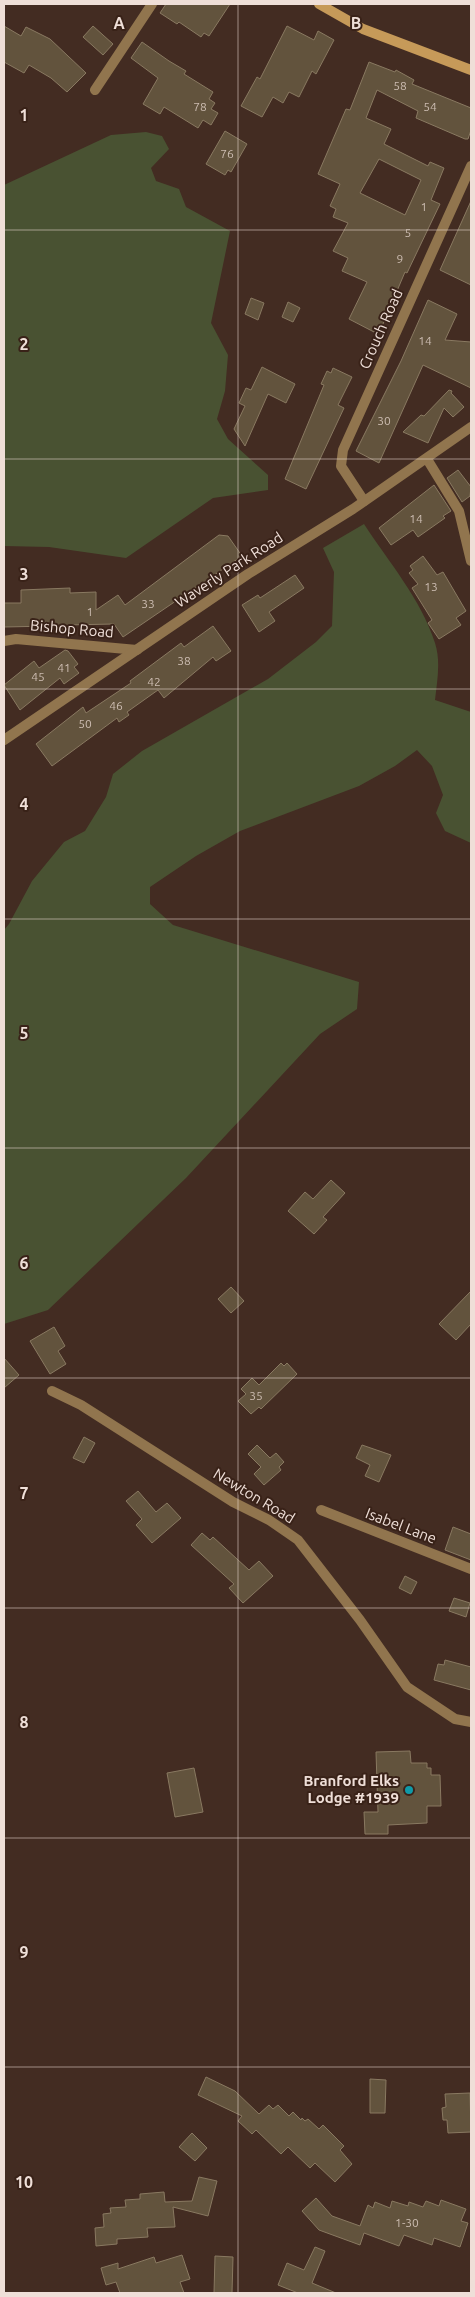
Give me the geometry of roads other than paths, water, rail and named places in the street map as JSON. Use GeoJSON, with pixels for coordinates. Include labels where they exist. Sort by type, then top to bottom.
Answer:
{"type":"FeatureCollection","features":[{"type":"Feature","properties":{"kind":"main road"},"geometry":{"type":"LineString","coordinates":[[319,4],[363,29],[471,70]]}},
{"type":"Feature","properties":{"kind":"street"},"geometry":{"type":"LineString","coordinates":[[95,90],[152,4]]}},
{"type":"Feature","properties":{"kind":"street","name":"Crouch Road"},"geometry":{"type":"LineString","coordinates":[[364,501],[341,466],[343,450],[471,166]]}},
{"type":"Feature","properties":{"kind":"street","name":"Waverly Park Road"},"geometry":{"type":"LineString","coordinates":[[4,740],[248,574],[427,459],[471,427]]}},
{"type":"Feature","properties":{"kind":"street"},"geometry":{"type":"LineString","coordinates":[[427,459],[459,511],[471,561]]}},
{"type":"Feature","properties":{"kind":"street","name":"Bishop Road"},"geometry":{"type":"LineString","coordinates":[[4,640],[16,639],[137,650]]}},
{"type":"Feature","properties":{"kind":"street","name":"Newton Road"},"geometry":{"type":"LineString","coordinates":[[52,1391],[81,1405],[233,1502],[269,1520],[298,1540],[360,1620],[407,1687],[455,1719],[471,1722]]}},
{"type":"Feature","properties":{"kind":"street","name":"Isabel Lane"},"geometry":{"type":"LineString","coordinates":[[321,1510],[471,1569]]}},
{"type":"Feature","properties":{"kind":"place","name":"Branford Elks Lodge #1939"},"geometry":{"type":"Point","coordinates":[409,1790]}}]}
